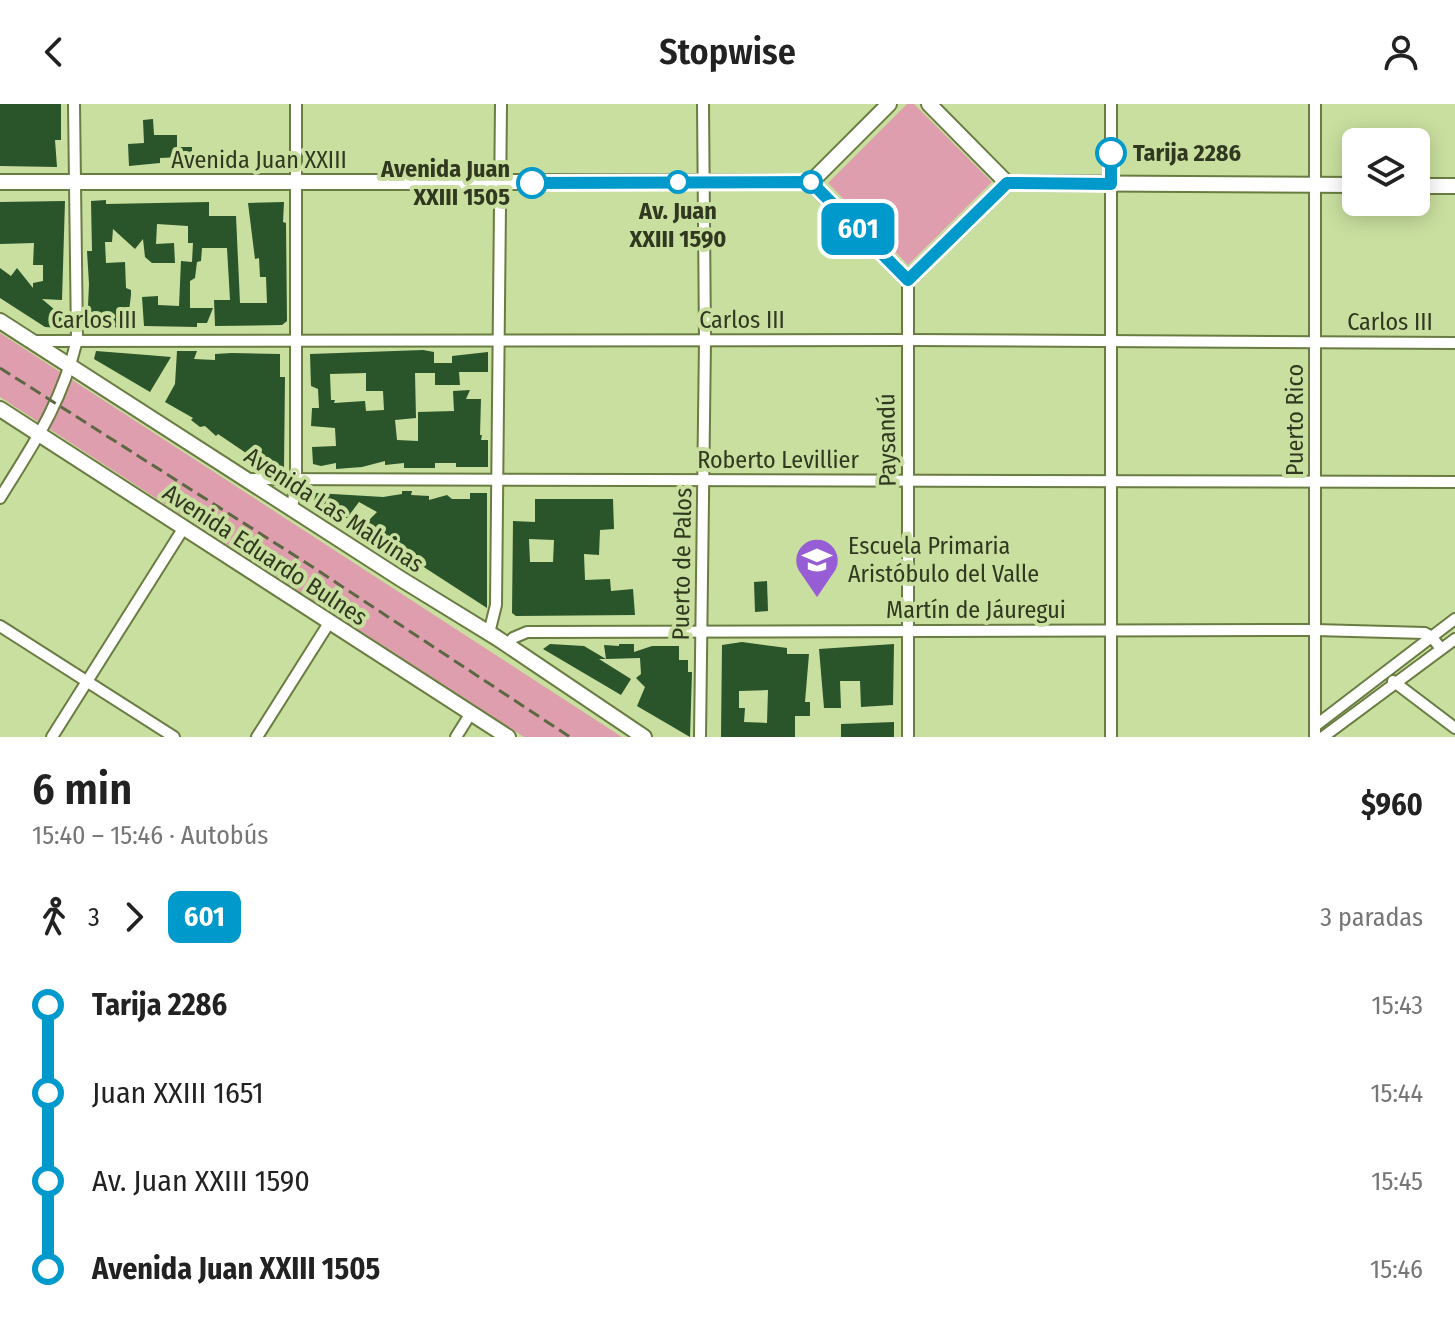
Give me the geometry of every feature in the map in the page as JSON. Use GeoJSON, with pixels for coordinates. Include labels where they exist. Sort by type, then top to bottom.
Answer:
{"type":"FeatureCollection","features":[{"type":"Feature","properties":{"kind":"main road"},"geometry":{"type":"LineString","coordinates":[[889,104],[811,182],[908,280],[1007,183]]}},
{"type":"Feature","properties":{"kind":"main road"},"geometry":{"type":"LineString","coordinates":[[929,104],[1007,183],[1342,185]]}},
{"type":"Feature","properties":{"kind":"main road","name":"Avenida Juan XXIII"},"geometry":{"type":"LineString","coordinates":[[0,182],[811,182]]}},
{"type":"Feature","properties":{"kind":"main road"},"geometry":{"type":"LineString","coordinates":[[1430,186],[1455,186]]}},
{"type":"Feature","properties":{"kind":"main road","name":"Avenida Las Malvinas"},"geometry":{"type":"LineString","coordinates":[[0,321],[508,645],[644,737]]}},
{"type":"Feature","properties":{"kind":"main road","name":"Avenida Eduardo Bulnes"},"geometry":{"type":"LineString","coordinates":[[0,409],[508,737]]}},
{"type":"Feature","properties":{"kind":"street"},"geometry":{"type":"LineString","coordinates":[[0,498],[50,419],[77,340],[74,104]]}},
{"type":"Feature","properties":{"kind":"street"},"geometry":{"type":"LineString","coordinates":[[292,509],[296,480],[296,104]]}},
{"type":"Feature","properties":{"kind":"street"},"geometry":{"type":"LineString","coordinates":[[489,633],[496,605],[501,104]]}},
{"type":"Feature","properties":{"kind":"street","name":"Puerto de Palos"},"geometry":{"type":"LineString","coordinates":[[700,737],[705,340],[703,104]]}},
{"type":"Feature","properties":{"kind":"street"},"geometry":{"type":"LineString","coordinates":[[1111,104],[1111,737]]}},
{"type":"Feature","properties":{"kind":"street","name":"Puerto Rico"},"geometry":{"type":"LineString","coordinates":[[1315,104],[1315,732]]}},
{"type":"Feature","properties":{"kind":"street","name":"Paysandú"},"geometry":{"type":"LineString","coordinates":[[908,280],[908,737]]}},
{"type":"Feature","properties":{"kind":"street","name":"Carlos III"},"geometry":{"type":"LineString","coordinates":[[29,341],[498,339],[1455,343]]}},
{"type":"Feature","properties":{"kind":"street","name":"Roberto Levillier"},"geometry":{"type":"LineString","coordinates":[[246,479],[1455,482]]}},
{"type":"Feature","properties":{"kind":"street"},"geometry":{"type":"LineString","coordinates":[[52,737],[183,529]]}},
{"type":"Feature","properties":{"kind":"street"},"geometry":{"type":"LineString","coordinates":[[1315,732],[1455,619]]}},
{"type":"Feature","properties":{"kind":"street"},"geometry":{"type":"LineString","coordinates":[[257,737],[329,623]]}},
{"type":"Feature","properties":{"kind":"street"},"geometry":{"type":"LineString","coordinates":[[0,626],[174,737]]}},
{"type":"Feature","properties":{"kind":"street","name":"Martín de Jáuregui"},"geometry":{"type":"LineString","coordinates":[[508,645],[513,638],[527,632],[700,630],[1315,630],[1425,633],[1432,637]]}},
{"type":"Feature","properties":{"kind":"street"},"geometry":{"type":"LineString","coordinates":[[1432,637],[1441,649]]}},
{"type":"Feature","properties":{"kind":"street"},"geometry":{"type":"LineString","coordinates":[[1323,737],[1455,639]]}},
{"type":"Feature","properties":{"kind":"street"},"geometry":{"type":"LineString","coordinates":[[1385,673],[1395,684],[1455,728]]}},
{"type":"Feature","properties":{"kind":"street"},"geometry":{"type":"LineString","coordinates":[[456,737],[471,713]]}},
{"type":"Feature","properties":{"kind":"shaded area"},"geometry":{"type":"Polygon","coordinates":[[[907,104],[914,104],[992,182],[908,265],[828,183],[907,104]]]}},
{"type":"Feature","properties":{"kind":"shaded area"},"geometry":{"type":"Polygon","coordinates":[[[0,333],[622,737],[524,737],[0,397],[0,333]]]}},
{"type":"Feature","properties":{"kind":"building"},"geometry":{"type":"Polygon","coordinates":[[[0,104],[61,104],[61,140],[55,140],[57,167],[0,166],[0,104]]]}},
{"type":"Feature","properties":{"kind":"building"},"geometry":{"type":"Polygon","coordinates":[[[153,119],[154,135],[177,135],[177,147],[192,147],[192,167],[183,167],[182,157],[160,158],[160,163],[129,166],[128,144],[144,143],[143,120],[153,119]]]}},
{"type":"Feature","properties":{"kind":"building"},"geometry":{"type":"Polygon","coordinates":[[[106,200],[106,204],[209,202],[209,216],[236,216],[240,303],[267,303],[266,277],[260,277],[259,258],[255,259],[248,203],[284,202],[287,321],[282,325],[215,326],[214,300],[230,300],[227,248],[202,248],[195,278],[190,281],[190,308],[213,308],[207,323],[197,323],[197,327],[144,326],[142,297],[158,296],[158,305],[179,306],[181,261],[192,262],[193,243],[188,243],[188,226],[157,224],[156,244],[174,243],[175,263],[152,263],[145,257],[143,239],[135,249],[113,229],[112,242],[105,242],[106,263],[125,262],[126,288],[131,290],[127,327],[87,328],[85,306],[88,306],[89,284],[87,251],[92,251],[91,201],[106,200]]]}},
{"type":"Feature","properties":{"kind":"building"},"geometry":{"type":"Polygon","coordinates":[[[65,201],[62,300],[42,299],[67,320],[60,328],[45,327],[0,298],[0,268],[11,276],[17,268],[33,288],[33,283],[43,281],[43,265],[33,265],[34,243],[0,244],[0,202],[65,201]]]}},
{"type":"Feature","properties":{"kind":"building"},"geometry":{"type":"Polygon","coordinates":[[[423,350],[434,352],[434,363],[452,363],[452,356],[488,352],[488,372],[459,372],[460,385],[435,385],[435,373],[415,373],[416,418],[395,420],[397,440],[418,441],[418,412],[454,411],[453,391],[470,390],[466,399],[481,399],[480,435],[481,440],[488,440],[488,467],[456,467],[456,463],[435,463],[435,468],[404,468],[404,463],[385,465],[385,461],[336,469],[336,463],[313,464],[312,447],[336,446],[335,428],[311,426],[312,408],[319,408],[318,389],[311,386],[310,354],[423,350]],[[366,373],[330,374],[331,400],[335,400],[334,403],[365,401],[366,411],[384,410],[383,391],[366,391],[366,373]]]}},
{"type":"Feature","properties":{"kind":"building"},"geometry":{"type":"Polygon","coordinates":[[[96,351],[171,357],[150,392],[94,359],[96,351]]]}},
{"type":"Feature","properties":{"kind":"building"},"geometry":{"type":"Polygon","coordinates":[[[177,351],[197,351],[194,359],[215,360],[215,354],[280,354],[280,377],[285,377],[284,468],[268,468],[165,402],[175,384],[177,351]]]}},
{"type":"Feature","properties":{"kind":"building"},"geometry":{"type":"Polygon","coordinates":[[[402,491],[429,496],[429,500],[447,495],[452,499],[470,499],[470,493],[487,493],[487,608],[362,527],[377,512],[359,502],[344,518],[314,501],[316,493],[383,497],[402,494],[402,491]]]}},
{"type":"Feature","properties":{"kind":"building"},"geometry":{"type":"Polygon","coordinates":[[[535,499],[613,499],[614,529],[600,530],[599,555],[584,554],[585,580],[610,579],[611,591],[633,589],[635,615],[516,616],[512,613],[513,521],[535,522],[535,499]],[[529,539],[530,562],[553,562],[554,540],[529,539]]]}},
{"type":"Feature","properties":{"kind":"building"},"geometry":{"type":"Polygon","coordinates":[[[767,581],[768,611],[755,612],[754,582],[767,581]]]}},
{"type":"Feature","properties":{"kind":"building"},"geometry":{"type":"Polygon","coordinates":[[[742,642],[787,648],[787,654],[809,654],[805,702],[810,702],[810,716],[795,716],[795,737],[721,737],[722,645],[742,642]],[[768,690],[739,691],[739,708],[745,708],[744,722],[767,723],[768,690]]]}},
{"type":"Feature","properties":{"kind":"building"},"geometry":{"type":"Polygon","coordinates":[[[550,644],[584,646],[631,679],[621,695],[543,649],[550,644]]]}},
{"type":"Feature","properties":{"kind":"building"},"geometry":{"type":"Polygon","coordinates":[[[634,644],[634,652],[652,646],[679,646],[679,660],[688,660],[688,672],[692,672],[690,737],[637,706],[645,687],[636,678],[641,674],[640,658],[606,659],[604,645],[634,644]]]}},
{"type":"Feature","properties":{"kind":"building"},"geometry":{"type":"Polygon","coordinates":[[[894,644],[893,705],[861,707],[860,681],[840,681],[841,708],[824,708],[819,649],[894,644]]]}},
{"type":"Feature","properties":{"kind":"building"},"geometry":{"type":"Polygon","coordinates":[[[894,722],[894,737],[841,737],[841,724],[894,722]]]}},
{"type":"Feature","properties":{"kind":"railway"},"geometry":{"type":"LineString","coordinates":[[0,368],[308,564],[570,737]]}},
{"type":"Feature","properties":{"kind":"bus line","name":"601"},"geometry":{"type":"LineString","coordinates":[[532,183],[811,182],[908,280],[1007,183],[1111,184],[1111,153]]}},
{"type":"Feature","properties":{"kind":"place","name":"Tarija 2286"},"geometry":{"type":"Point","coordinates":[1111,153]}},
{"type":"Feature","properties":{"kind":"place","name":"Av. Juan XXIII 1590"},"geometry":{"type":"Point","coordinates":[678,182]}},
{"type":"Feature","properties":{"kind":"place","name":"Avenida Juan XXIII 1505"},"geometry":{"type":"Point","coordinates":[532,183]}},
{"type":"Feature","properties":{"kind":"place","name":"Escuela Primaria Aristóbulo del Valle"},"geometry":{"type":"Point","coordinates":[817,599]}}]}
